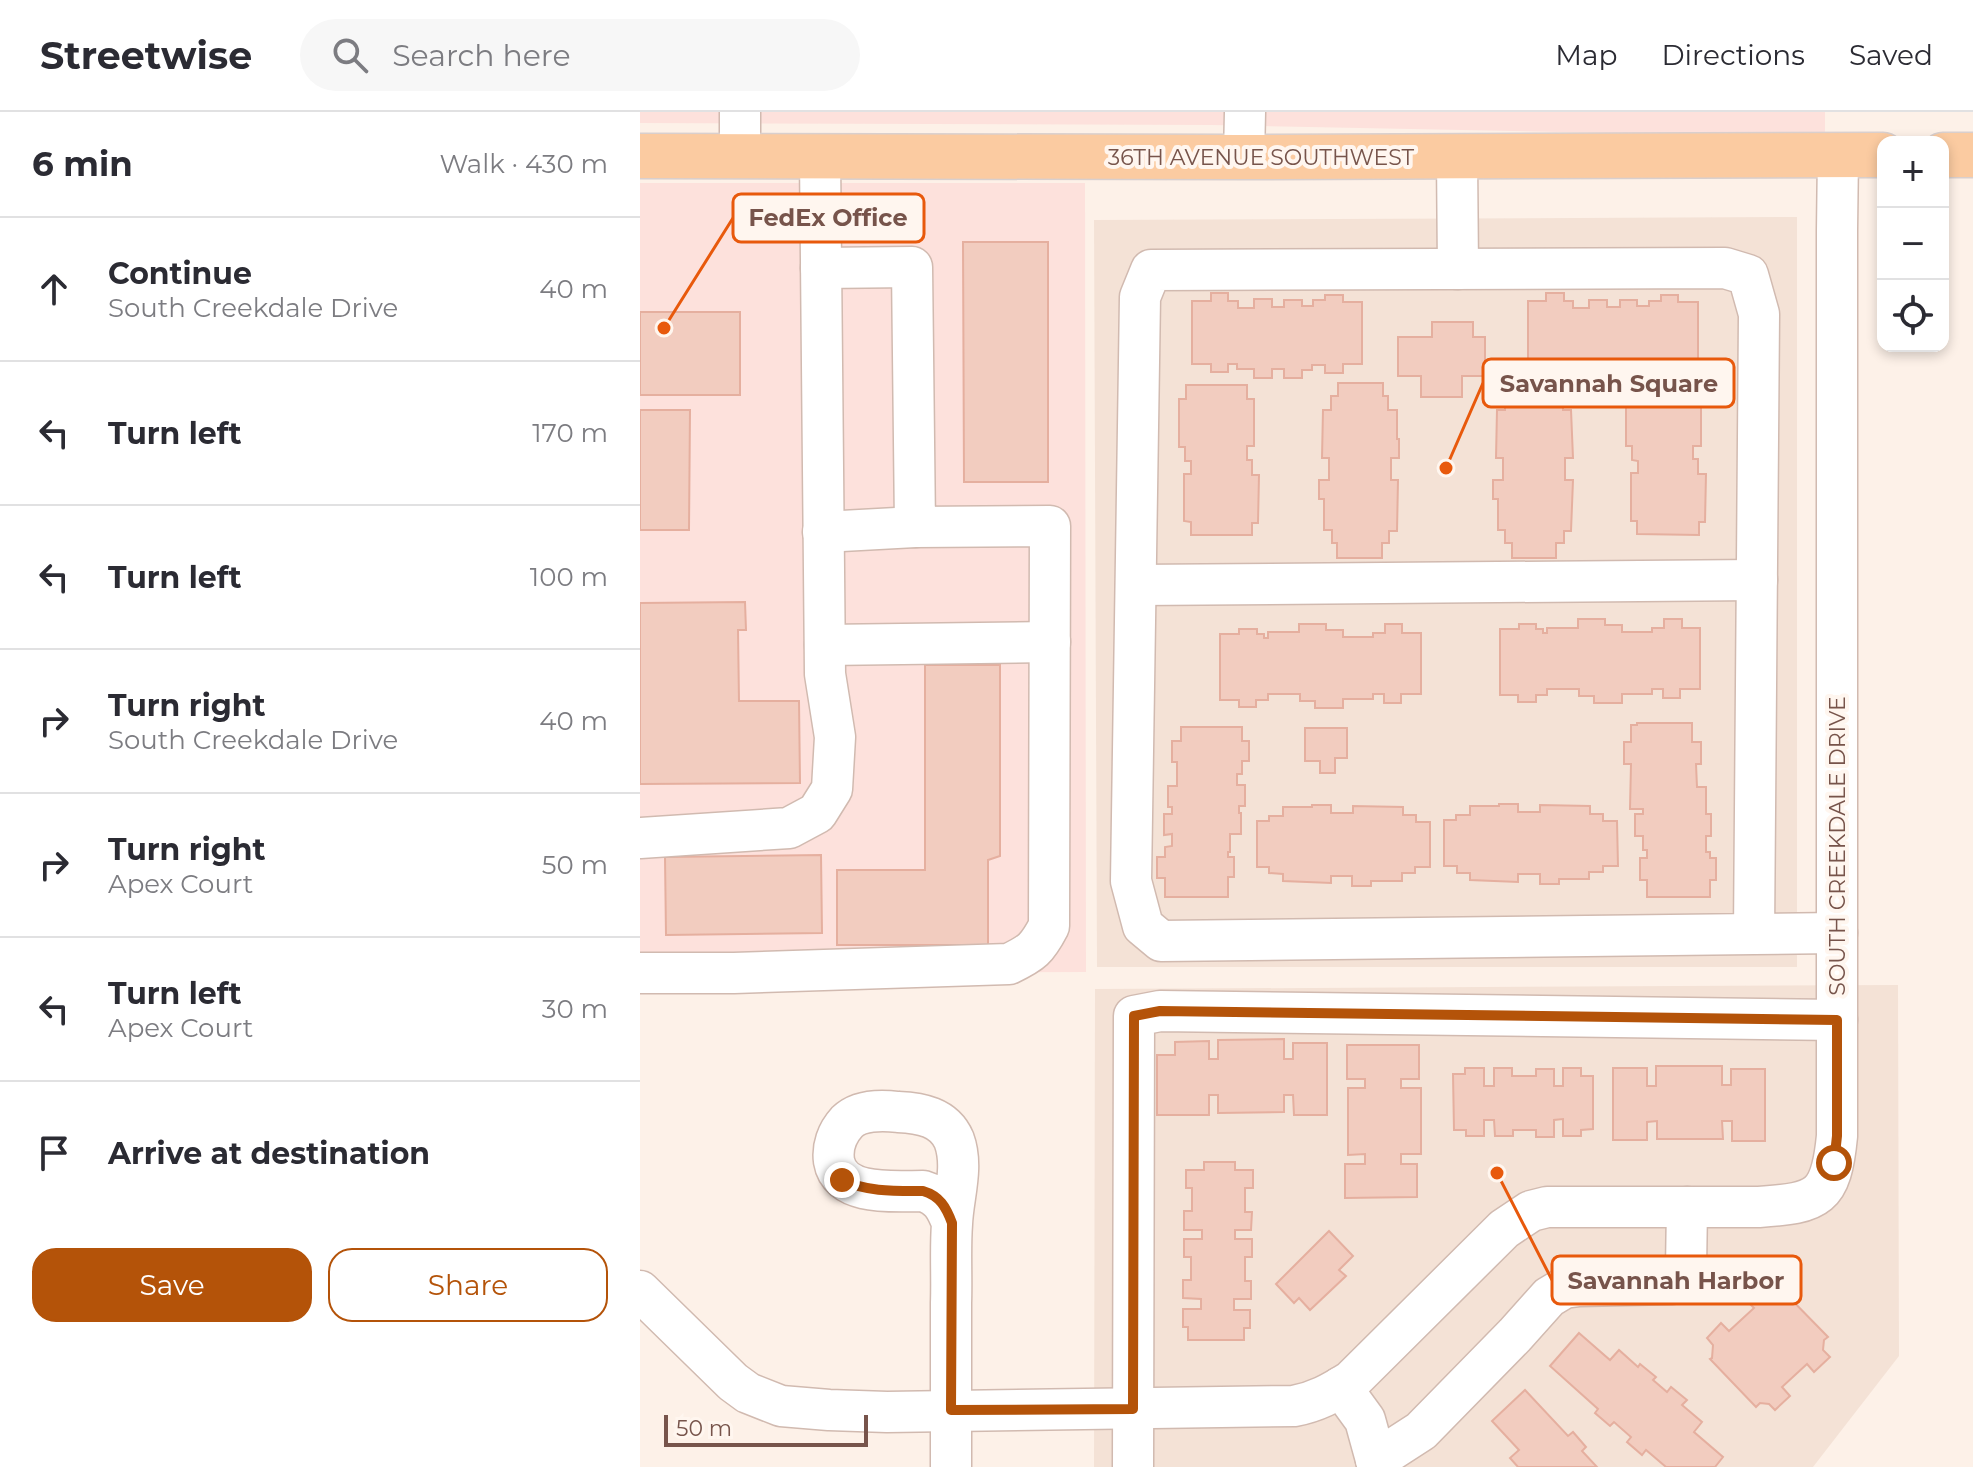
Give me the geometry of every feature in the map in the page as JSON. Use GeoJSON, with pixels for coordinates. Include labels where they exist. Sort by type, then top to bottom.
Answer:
{"type":"FeatureCollection","features":[{"type":"Feature","properties":{"kind":"main road","name":"36TH AVENUE SOUTHWEST"},"geometry":{"type":"LineString","coordinates":[[640,156],[1877,155]]}},
{"type":"Feature","properties":{"kind":"main road"},"geometry":{"type":"LineString","coordinates":[[1949,155],[1973,155]]}},
{"type":"Feature","properties":{"kind":"street"},"geometry":{"type":"LineString","coordinates":[[740,112],[740,157]]}},
{"type":"Feature","properties":{"kind":"street"},"geometry":{"type":"LineString","coordinates":[[1244,157],[1245,112]]}},
{"type":"Feature","properties":{"kind":"street","name":"SOUTH CREEKDALE DRIVE"},"geometry":{"type":"LineString","coordinates":[[640,1291],[733,1382],[748,1393],[781,1406],[887,1412],[1294,1406],[1313,1402],[1351,1381],[1504,1229],[1531,1211],[1547,1207],[1785,1205],[1814,1197],[1830,1178],[1837,1136],[1838,155]]}},
{"type":"Feature","properties":{"kind":"street"},"geometry":{"type":"LineString","coordinates":[[640,838],[789,828],[817,813],[832,789],[835,737],[825,674],[820,157]]}},
{"type":"Feature","properties":{"kind":"street"},"geometry":{"type":"LineString","coordinates":[[1457,157],[1458,269]]}},
{"type":"Feature","properties":{"kind":"street"},"geometry":{"type":"LineString","coordinates":[[821,268],[912,267],[915,527]]}},
{"type":"Feature","properties":{"kind":"street"},"geometry":{"type":"LineString","coordinates":[[1754,934],[1759,314],[1748,275],[1725,268],[1151,270],[1140,297],[1131,881],[1143,926],[1161,941],[1754,934],[1837,933]]}},
{"type":"Feature","properties":{"kind":"street"},"geometry":{"type":"LineString","coordinates":[[640,973],[1009,964],[1039,945],[1049,926],[1050,526],[915,527],[823,532]]}},
{"type":"Feature","properties":{"kind":"street"},"geometry":{"type":"LineString","coordinates":[[1136,585],[1757,580]]}},
{"type":"Feature","properties":{"kind":"street"},"geometry":{"type":"LineString","coordinates":[[825,645],[1050,642]]}},
{"type":"Feature","properties":{"kind":"street"},"geometry":{"type":"LineString","coordinates":[[1133,1467],[1134,1016],[1160,1011],[1837,1020]]}},
{"type":"Feature","properties":{"kind":"street"},"geometry":{"type":"LineString","coordinates":[[1341,1387],[1365,1420],[1377,1464],[1421,1431],[1549,1297],[1564,1288],[1579,1286],[1672,1284],[1686,1269],[1687,1207]]}},
{"type":"Feature","properties":{"kind":"street"},"geometry":{"type":"LineString","coordinates":[[951,1467],[952,1223]]}},
{"type":"Feature","properties":{"kind":"shaded area"},"geometry":{"type":"Polygon","coordinates":[[[640,112],[1825,112],[1825,134],[1659,134],[1212,125],[640,123],[640,112]]]}},
{"type":"Feature","properties":{"kind":"shaded area"},"geometry":{"type":"Polygon","coordinates":[[[640,183],[1085,183],[1086,972],[640,973],[640,183]]]}},
{"type":"Feature","properties":{"kind":"shaded area"},"geometry":{"type":"Polygon","coordinates":[[[1797,217],[1797,967],[1097,967],[1094,220],[1797,217]]]}},
{"type":"Feature","properties":{"kind":"shaded area"},"geometry":{"type":"Polygon","coordinates":[[[1898,985],[1899,1356],[1813,1467],[1094,1467],[1095,989],[1898,985]]]}},
{"type":"Feature","properties":{"kind":"building"},"geometry":{"type":"Polygon","coordinates":[[[963,242],[1048,242],[1048,482],[964,482],[963,242]]]}},
{"type":"Feature","properties":{"kind":"building"},"geometry":{"type":"Polygon","coordinates":[[[1211,293],[1228,293],[1228,301],[1238,301],[1238,308],[1254,308],[1254,299],[1272,299],[1272,307],[1284,307],[1284,300],[1302,300],[1302,306],[1313,306],[1313,300],[1325,300],[1325,295],[1343,295],[1343,302],[1362,302],[1362,364],[1343,364],[1343,373],[1325,373],[1325,365],[1312,365],[1312,370],[1302,370],[1302,378],[1284,378],[1284,369],[1272,369],[1272,378],[1254,378],[1254,369],[1237,369],[1237,364],[1228,364],[1228,372],[1211,372],[1211,364],[1192,364],[1192,301],[1211,301],[1211,293]]]}},
{"type":"Feature","properties":{"kind":"building"},"geometry":{"type":"Polygon","coordinates":[[[1546,293],[1564,293],[1564,301],[1573,301],[1573,308],[1589,308],[1589,300],[1607,300],[1607,307],[1620,307],[1620,300],[1637,300],[1637,306],[1649,306],[1649,301],[1661,301],[1661,295],[1678,295],[1678,302],[1698,302],[1698,365],[1678,365],[1678,374],[1661,374],[1661,365],[1647,365],[1647,370],[1637,370],[1637,378],[1620,378],[1620,369],[1607,369],[1607,378],[1589,378],[1589,369],[1572,369],[1572,364],[1564,364],[1564,372],[1546,372],[1546,364],[1528,364],[1528,301],[1546,301],[1546,293]]]}},
{"type":"Feature","properties":{"kind":"building"},"geometry":{"type":"Polygon","coordinates":[[[640,312],[740,312],[740,395],[640,395],[640,312]]]}},
{"type":"Feature","properties":{"kind":"building"},"geometry":{"type":"Polygon","coordinates":[[[1432,322],[1473,322],[1473,337],[1485,337],[1485,376],[1462,376],[1462,397],[1421,397],[1421,376],[1398,376],[1398,337],[1432,337],[1432,322]]]}},
{"type":"Feature","properties":{"kind":"building"},"geometry":{"type":"Polygon","coordinates":[[[1632,381],[1693,381],[1693,398],[1701,398],[1701,446],[1693,446],[1693,459],[1698,459],[1698,474],[1706,474],[1705,522],[1699,522],[1699,535],[1637,534],[1637,521],[1631,521],[1631,473],[1638,473],[1638,461],[1632,460],[1632,446],[1626,446],[1626,399],[1632,399],[1632,381]]]}},
{"type":"Feature","properties":{"kind":"building"},"geometry":{"type":"Polygon","coordinates":[[[1338,383],[1383,383],[1383,396],[1388,396],[1388,410],[1397,410],[1399,458],[1391,458],[1391,480],[1398,480],[1397,531],[1389,531],[1389,543],[1382,543],[1382,558],[1337,558],[1337,543],[1332,543],[1332,530],[1324,530],[1324,499],[1319,499],[1319,480],[1329,480],[1329,458],[1322,458],[1323,410],[1331,410],[1331,396],[1338,396],[1338,383]]]}},
{"type":"Feature","properties":{"kind":"building"},"geometry":{"type":"Polygon","coordinates":[[[1512,384],[1557,384],[1557,396],[1563,396],[1563,410],[1571,410],[1573,458],[1565,458],[1565,480],[1573,480],[1571,531],[1564,531],[1564,543],[1556,543],[1556,558],[1512,558],[1512,543],[1505,543],[1505,530],[1498,530],[1498,499],[1493,499],[1493,480],[1503,480],[1503,458],[1496,458],[1497,410],[1505,410],[1505,396],[1512,396],[1512,384]]]}},
{"type":"Feature","properties":{"kind":"building"},"geometry":{"type":"Polygon","coordinates":[[[1186,385],[1247,385],[1247,399],[1254,399],[1254,446],[1247,446],[1247,460],[1252,460],[1252,475],[1259,475],[1258,523],[1252,523],[1252,535],[1191,535],[1191,522],[1184,521],[1184,474],[1191,474],[1191,461],[1185,461],[1185,447],[1179,447],[1179,399],[1186,399],[1186,385]]]}},
{"type":"Feature","properties":{"kind":"building"},"geometry":{"type":"Polygon","coordinates":[[[640,410],[690,410],[689,530],[640,530],[640,410]]]}},
{"type":"Feature","properties":{"kind":"building"},"geometry":{"type":"Polygon","coordinates":[[[745,602],[746,630],[738,630],[739,701],[799,701],[800,783],[640,784],[640,603],[745,602]]]}},
{"type":"Feature","properties":{"kind":"building"},"geometry":{"type":"Polygon","coordinates":[[[1578,619],[1605,619],[1605,625],[1622,625],[1622,632],[1652,632],[1652,628],[1664,628],[1664,619],[1682,619],[1682,628],[1700,628],[1700,689],[1680,689],[1680,698],[1663,698],[1663,689],[1652,689],[1652,694],[1622,694],[1622,703],[1594,703],[1594,696],[1579,696],[1579,689],[1547,689],[1547,695],[1536,695],[1536,702],[1518,702],[1518,695],[1500,695],[1500,629],[1519,629],[1519,624],[1536,624],[1536,629],[1547,633],[1547,628],[1578,628],[1578,619]]]}},
{"type":"Feature","properties":{"kind":"building"},"geometry":{"type":"Polygon","coordinates":[[[1299,624],[1326,624],[1326,630],[1343,630],[1343,637],[1373,637],[1373,633],[1385,633],[1385,624],[1402,624],[1402,633],[1421,633],[1421,694],[1401,694],[1401,703],[1384,703],[1384,694],[1373,694],[1373,699],[1343,699],[1343,708],[1315,708],[1315,701],[1300,701],[1300,694],[1268,694],[1268,700],[1256,700],[1256,707],[1239,707],[1239,700],[1220,700],[1220,634],[1239,634],[1239,629],[1257,629],[1257,634],[1268,638],[1268,632],[1299,632],[1299,624]]]}},
{"type":"Feature","properties":{"kind":"building"},"geometry":{"type":"Polygon","coordinates":[[[925,665],[1000,665],[1000,856],[988,860],[988,945],[837,945],[837,870],[925,870],[925,665]]]}},
{"type":"Feature","properties":{"kind":"building"},"geometry":{"type":"Polygon","coordinates":[[[1692,723],[1692,742],[1701,742],[1701,764],[1696,764],[1697,787],[1706,787],[1706,814],[1711,814],[1711,836],[1706,836],[1706,852],[1710,852],[1710,858],[1716,858],[1716,880],[1710,880],[1710,897],[1647,897],[1647,880],[1640,880],[1640,858],[1647,858],[1647,850],[1643,850],[1643,836],[1635,836],[1635,814],[1643,814],[1643,809],[1630,809],[1631,764],[1624,764],[1624,742],[1631,742],[1631,725],[1692,723]]]}},
{"type":"Feature","properties":{"kind":"building"},"geometry":{"type":"Polygon","coordinates":[[[1181,727],[1242,727],[1242,741],[1249,741],[1249,761],[1242,761],[1242,774],[1237,774],[1237,785],[1245,785],[1245,806],[1239,806],[1241,834],[1230,834],[1228,857],[1234,857],[1234,877],[1228,877],[1228,897],[1165,897],[1165,878],[1157,878],[1157,857],[1165,857],[1165,847],[1172,846],[1172,834],[1164,835],[1164,814],[1172,814],[1172,807],[1168,807],[1168,786],[1177,786],[1177,762],[1172,762],[1172,741],[1181,741],[1181,727]]]}},
{"type":"Feature","properties":{"kind":"building"},"geometry":{"type":"Polygon","coordinates":[[[1305,728],[1347,728],[1347,758],[1335,758],[1335,773],[1320,773],[1320,761],[1305,761],[1305,728]]]}},
{"type":"Feature","properties":{"kind":"building"},"geometry":{"type":"Polygon","coordinates":[[[1518,804],[1518,812],[1540,812],[1540,805],[1590,806],[1590,814],[1603,814],[1603,821],[1617,821],[1618,866],[1603,866],[1603,872],[1589,872],[1589,879],[1559,879],[1559,884],[1540,884],[1540,874],[1518,874],[1518,882],[1470,880],[1470,873],[1457,873],[1457,866],[1444,866],[1444,820],[1456,820],[1456,815],[1470,815],[1470,806],[1518,804]]]}},
{"type":"Feature","properties":{"kind":"building"},"geometry":{"type":"Polygon","coordinates":[[[1331,805],[1331,813],[1353,813],[1353,806],[1403,807],[1403,815],[1416,815],[1416,822],[1430,822],[1430,867],[1415,867],[1415,873],[1402,873],[1402,881],[1371,881],[1371,886],[1352,886],[1352,876],[1331,876],[1331,883],[1283,881],[1283,874],[1269,873],[1269,867],[1257,867],[1257,821],[1269,821],[1269,816],[1283,816],[1283,807],[1331,805]]]}},
{"type":"Feature","properties":{"kind":"building"},"geometry":{"type":"Polygon","coordinates":[[[821,855],[822,933],[666,935],[665,857],[821,855]]]}},
{"type":"Feature","properties":{"kind":"building"},"geometry":{"type":"Polygon","coordinates":[[[1284,1039],[1284,1059],[1293,1059],[1293,1043],[1327,1043],[1327,1115],[1294,1115],[1293,1095],[1284,1095],[1284,1112],[1218,1113],[1218,1095],[1209,1095],[1209,1115],[1157,1115],[1157,1055],[1175,1055],[1175,1042],[1209,1041],[1209,1059],[1218,1059],[1218,1040],[1284,1039]]]}},
{"type":"Feature","properties":{"kind":"building"},"geometry":{"type":"Polygon","coordinates":[[[1347,1045],[1419,1045],[1419,1079],[1401,1079],[1401,1088],[1421,1088],[1421,1154],[1401,1154],[1401,1164],[1417,1164],[1417,1197],[1345,1198],[1345,1164],[1365,1164],[1365,1154],[1348,1155],[1348,1088],[1365,1088],[1365,1079],[1347,1079],[1347,1045]]]}},
{"type":"Feature","properties":{"kind":"building"},"geometry":{"type":"Polygon","coordinates":[[[1656,1066],[1722,1066],[1722,1085],[1731,1085],[1731,1069],[1765,1069],[1765,1141],[1732,1141],[1732,1121],[1722,1121],[1723,1139],[1657,1139],[1657,1121],[1647,1122],[1647,1140],[1613,1140],[1613,1068],[1647,1068],[1647,1086],[1656,1086],[1656,1066]]]}},
{"type":"Feature","properties":{"kind":"building"},"geometry":{"type":"Polygon","coordinates":[[[1465,1068],[1484,1068],[1484,1086],[1494,1086],[1494,1068],[1512,1068],[1512,1076],[1536,1076],[1536,1069],[1554,1069],[1554,1086],[1563,1086],[1563,1068],[1581,1068],[1581,1076],[1593,1076],[1593,1129],[1581,1130],[1581,1136],[1563,1136],[1563,1119],[1554,1120],[1554,1137],[1536,1137],[1536,1130],[1513,1130],[1513,1136],[1495,1136],[1494,1120],[1484,1120],[1484,1136],[1466,1136],[1466,1130],[1454,1130],[1453,1074],[1465,1074],[1465,1068]]]}},
{"type":"Feature","properties":{"kind":"building"},"geometry":{"type":"Polygon","coordinates":[[[1204,1162],[1235,1162],[1235,1170],[1253,1170],[1253,1188],[1245,1188],[1245,1212],[1252,1212],[1251,1230],[1235,1230],[1235,1239],[1252,1239],[1252,1257],[1245,1257],[1245,1281],[1251,1281],[1251,1299],[1234,1299],[1234,1310],[1250,1310],[1250,1328],[1244,1328],[1244,1340],[1188,1340],[1188,1327],[1183,1327],[1183,1309],[1201,1309],[1201,1299],[1183,1298],[1183,1280],[1191,1280],[1191,1257],[1184,1257],[1184,1239],[1202,1239],[1202,1230],[1184,1230],[1184,1211],[1192,1211],[1192,1188],[1186,1188],[1186,1170],[1204,1170],[1204,1162]]]}},
{"type":"Feature","properties":{"kind":"building"},"geometry":{"type":"Polygon","coordinates":[[[1329,1231],[1353,1256],[1339,1270],[1346,1276],[1310,1310],[1299,1298],[1294,1303],[1276,1284],[1329,1231]]]}},
{"type":"Feature","properties":{"kind":"building"},"geometry":{"type":"Polygon","coordinates":[[[1761,1285],[1769,1294],[1777,1295],[1782,1290],[1828,1337],[1824,1340],[1823,1350],[1830,1357],[1814,1372],[1807,1364],[1782,1387],[1790,1396],[1775,1410],[1769,1404],[1760,1403],[1756,1407],[1710,1359],[1713,1345],[1707,1338],[1721,1323],[1729,1331],[1754,1308],[1746,1300],[1761,1285]]]}},
{"type":"Feature","properties":{"kind":"building"},"geometry":{"type":"Polygon","coordinates":[[[1579,1333],[1610,1360],[1619,1350],[1638,1367],[1640,1364],[1656,1377],[1653,1380],[1667,1392],[1671,1387],[1687,1400],[1682,1405],[1702,1422],[1694,1432],[1723,1457],[1715,1467],[1666,1467],[1646,1450],[1642,1455],[1627,1442],[1631,1437],[1614,1422],[1610,1426],[1595,1413],[1598,1409],[1550,1366],[1579,1333]]]}},
{"type":"Feature","properties":{"kind":"building"},"geometry":{"type":"Polygon","coordinates":[[[1525,1390],[1568,1436],[1573,1432],[1586,1447],[1582,1451],[1597,1467],[1518,1467],[1510,1458],[1519,1450],[1492,1421],[1525,1390]]]}},
{"type":"Feature","properties":{"kind":"place","name":"FedEx Office"},"geometry":{"type":"Point","coordinates":[664,328]}},
{"type":"Feature","properties":{"kind":"place","name":"Savannah Square"},"geometry":{"type":"Point","coordinates":[1446,468]}},
{"type":"Feature","properties":{"kind":"place","name":"Savannah Harbor"},"geometry":{"type":"Point","coordinates":[1497,1173]}},
{"type":"Feature","properties":{"kind":"route"},"geometry":{"type":"LineString","coordinates":[[842,1180],[869,1189],[923,1191],[941,1201],[946,1209],[952,1223],[951,1410],[1133,1409],[1134,1016],[1160,1011],[1837,1020],[1837,1136],[1834,1163]]}}]}
